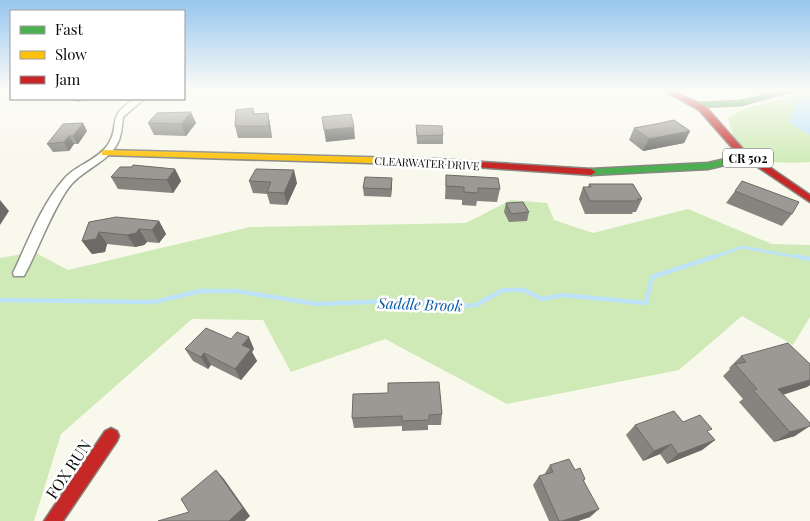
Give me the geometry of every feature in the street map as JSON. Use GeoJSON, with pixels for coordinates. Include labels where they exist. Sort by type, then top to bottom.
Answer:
{"type":"FeatureCollection","features":[{"type":"Feature","properties":{"kind":"street"},"geometry":{"type":"LineString","coordinates":[[19,273],[60,192],[79,172],[105,153],[114,140],[119,115]]}},
{"type":"Feature","properties":{"kind":"street","name":"CR 502"},"geometry":{"type":"LineString","coordinates":[[707,115],[747,157],[810,199]]}},
{"type":"Feature","properties":{"kind":"street","name":"CLEARWATER DRIVE"},"geometry":{"type":"LineString","coordinates":[[105,153],[452,162],[604,173],[708,166],[747,157]]}},
{"type":"Feature","properties":{"kind":"street","name":"FOX RUN"},"geometry":{"type":"LineString","coordinates":[[53,521],[111,436]]}},
{"type":"Feature","properties":{"kind":"green space"},"geometry":{"type":"Polygon","coordinates":[[[733,115],[810,115],[810,162],[769,161],[747,153],[739,145],[732,133],[728,118],[733,115]]]}},
{"type":"Feature","properties":{"kind":"green space"},"geometry":{"type":"Polygon","coordinates":[[[511,200],[547,203],[554,220],[593,233],[688,209],[772,244],[810,245],[810,317],[793,345],[742,316],[679,370],[507,404],[385,339],[291,372],[263,320],[192,319],[61,434],[34,521],[0,521],[0,258],[34,252],[68,270],[250,227],[466,223],[511,200]]]}},
{"type":"Feature","properties":{"kind":"water"},"geometry":{"type":"Polygon","coordinates":[[[791,115],[810,115],[810,135],[789,123],[791,115]]]}},
{"type":"Feature","properties":{"kind":"building"},"geometry":{"type":"Polygon","coordinates":[[[155,115],[188,115],[181,124],[148,123],[155,115]]]}},
{"type":"Feature","properties":{"kind":"building"},"geometry":{"type":"Polygon","coordinates":[[[236,115],[268,115],[269,126],[235,126],[236,115]]]}},
{"type":"Feature","properties":{"kind":"building"},"geometry":{"type":"Polygon","coordinates":[[[351,115],[354,127],[324,130],[322,117],[351,115]]]}},
{"type":"Feature","properties":{"kind":"building"},"geometry":{"type":"Polygon","coordinates":[[[674,120],[690,131],[649,139],[634,128],[656,124],[674,120]]]}},
{"type":"Feature","properties":{"kind":"building"},"geometry":{"type":"Polygon","coordinates":[[[83,123],[73,136],[69,136],[64,142],[47,144],[63,124],[83,123]]]}},
{"type":"Feature","properties":{"kind":"building"},"geometry":{"type":"Polygon","coordinates":[[[416,125],[442,126],[443,135],[417,136],[416,125]]]}},
{"type":"Feature","properties":{"kind":"building"},"geometry":{"type":"Polygon","coordinates":[[[133,165],[175,169],[167,180],[111,177],[120,167],[132,167],[133,165]]]}},
{"type":"Feature","properties":{"kind":"building"},"geometry":{"type":"Polygon","coordinates":[[[256,169],[294,170],[284,193],[267,192],[271,182],[249,181],[256,169]]]}},
{"type":"Feature","properties":{"kind":"building"},"geometry":{"type":"Polygon","coordinates":[[[446,175],[498,178],[500,189],[478,188],[478,193],[464,192],[464,187],[446,186],[446,175]]]}},
{"type":"Feature","properties":{"kind":"building"},"geometry":{"type":"Polygon","coordinates":[[[365,177],[392,178],[391,189],[363,188],[365,177]]]}},
{"type":"Feature","properties":{"kind":"building"},"geometry":{"type":"Polygon","coordinates":[[[742,181],[799,202],[792,214],[735,191],[742,181]]]}},
{"type":"Feature","properties":{"kind":"building"},"geometry":{"type":"Polygon","coordinates":[[[589,184],[633,184],[642,199],[637,199],[638,201],[590,201],[583,187],[591,187],[589,184]]]}},
{"type":"Feature","properties":{"kind":"building"},"geometry":{"type":"Polygon","coordinates":[[[523,202],[529,212],[511,214],[506,203],[523,202]]]}},
{"type":"Feature","properties":{"kind":"building"},"geometry":{"type":"Polygon","coordinates":[[[116,217],[159,221],[152,230],[139,229],[136,233],[127,235],[99,232],[96,239],[82,241],[89,222],[116,217]]]}},
{"type":"Feature","properties":{"kind":"building"},"geometry":{"type":"Polygon","coordinates":[[[206,328],[231,339],[237,332],[249,337],[242,345],[251,349],[235,369],[204,353],[201,357],[185,349],[206,328]]]}},
{"type":"Feature","properties":{"kind":"building"},"geometry":{"type":"Polygon","coordinates":[[[788,343],[810,364],[810,380],[778,389],[810,423],[810,426],[790,432],[753,390],[757,389],[735,364],[746,362],[741,356],[788,343]]]}},
{"type":"Feature","properties":{"kind":"building"},"geometry":{"type":"Polygon","coordinates":[[[439,382],[442,414],[429,415],[429,420],[402,421],[402,416],[352,418],[353,394],[388,393],[388,383],[439,382]]]}},
{"type":"Feature","properties":{"kind":"building"},"geometry":{"type":"Polygon","coordinates":[[[674,411],[683,422],[700,415],[712,429],[707,431],[715,440],[678,454],[671,444],[654,451],[635,425],[674,411]]]}},
{"type":"Feature","properties":{"kind":"building"},"geometry":{"type":"Polygon","coordinates":[[[569,459],[575,470],[580,468],[585,479],[583,480],[599,509],[559,521],[539,476],[553,472],[550,465],[569,459]]]}},
{"type":"Feature","properties":{"kind":"building"},"geometry":{"type":"Polygon","coordinates":[[[216,470],[243,508],[229,521],[158,521],[189,512],[181,499],[216,470]]]}},
{"type":"Feature","properties":{"kind":"waterway","name":"Saddle Brook"},"geometry":{"type":"LineString","coordinates":[[713,258],[741,247],[803,258]]}},
{"type":"Feature","properties":{"kind":"waterway","name":"Saddle Brook"},"geometry":{"type":"LineString","coordinates":[[0,300],[154,302],[201,291],[236,291],[317,304],[394,301],[428,302],[455,306],[476,305],[503,290],[524,290],[542,299],[563,295],[646,303],[652,277],[716,256]]}},
{"type":"Feature","properties":{"kind":"waterway","name":"Saddle Brook"},"geometry":{"type":"LineString","coordinates":[[796,256],[810,259]]}},
{"type":"Feature","properties":{"kind":"traffic: fast"},"geometry":{"type":"LineString","coordinates":[[591,172],[708,166],[747,157]]}},
{"type":"Feature","properties":{"kind":"traffic: slow"},"geometry":{"type":"LineString","coordinates":[[105,153],[435,162]]}},
{"type":"Feature","properties":{"kind":"traffic: jam"},"geometry":{"type":"LineString","coordinates":[[708,115],[740,151],[810,199]]}},
{"type":"Feature","properties":{"kind":"traffic: jam"},"geometry":{"type":"LineString","coordinates":[[435,162],[591,172]]}},
{"type":"Feature","properties":{"kind":"traffic: jam"},"geometry":{"type":"LineString","coordinates":[[53,521],[111,436]]}}]}
